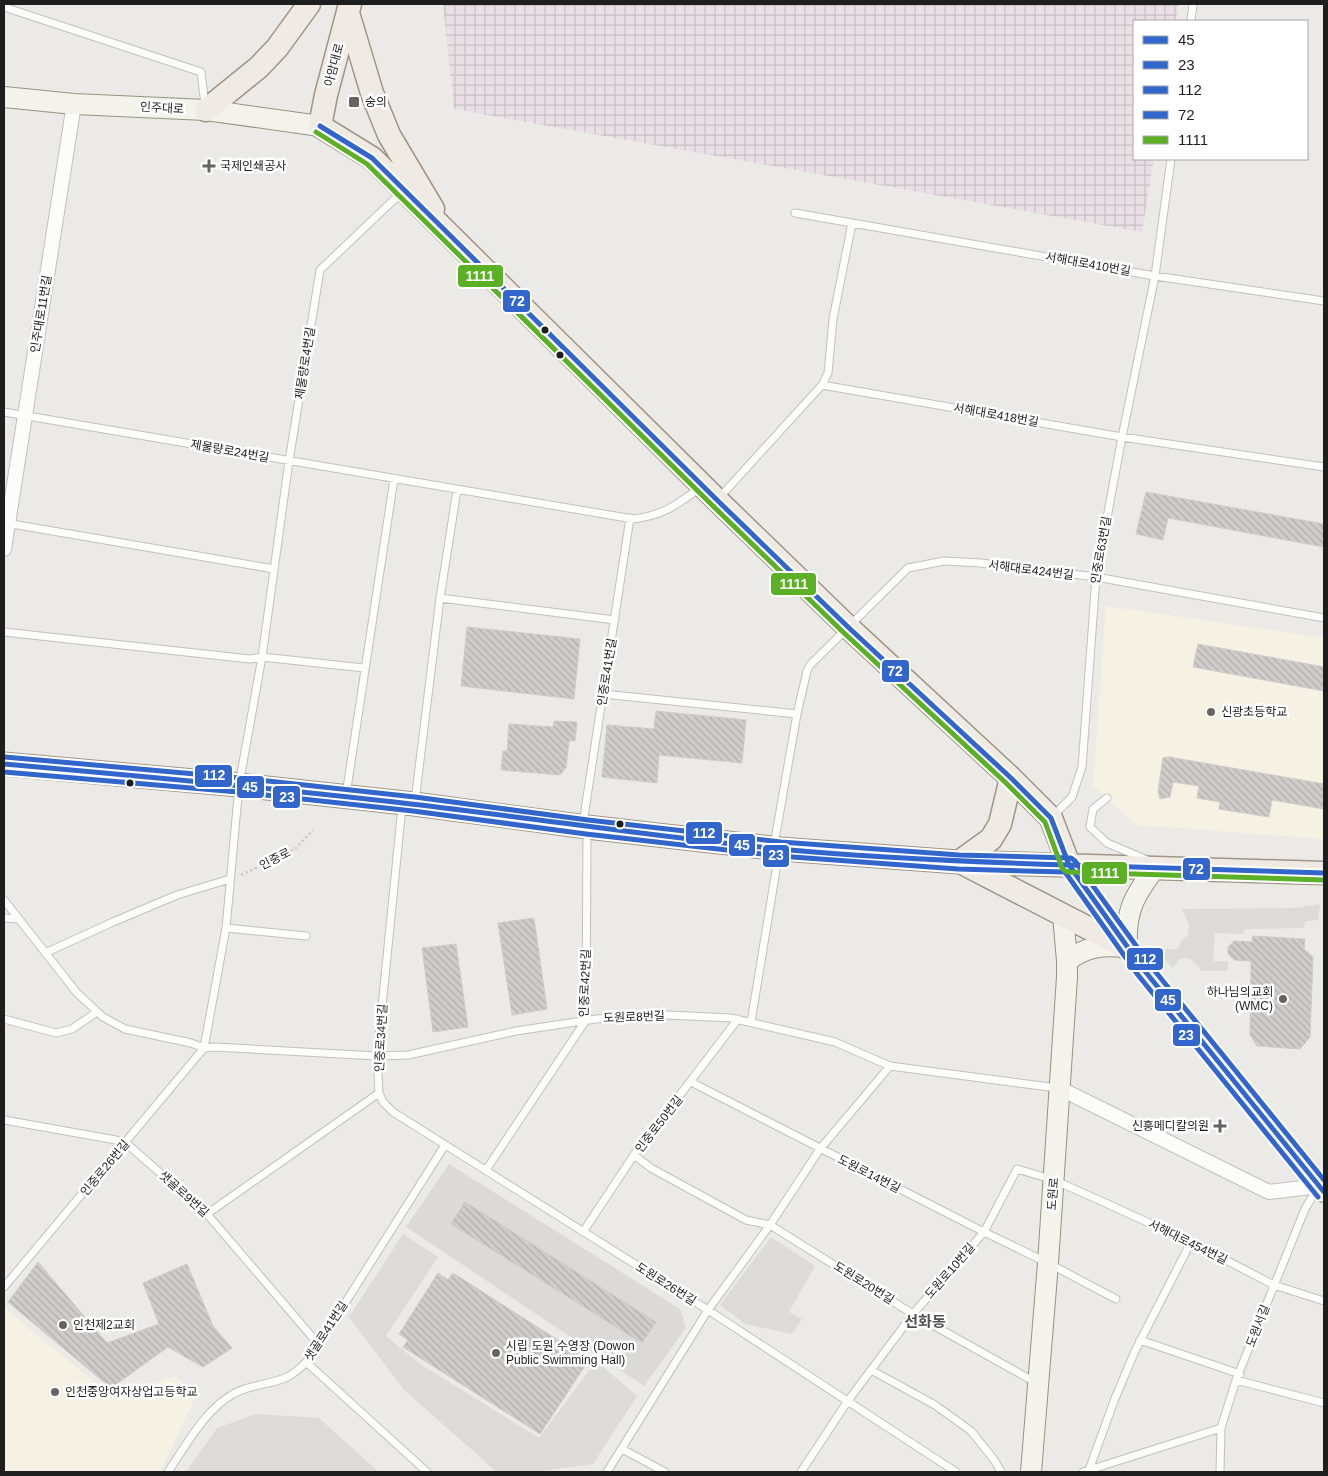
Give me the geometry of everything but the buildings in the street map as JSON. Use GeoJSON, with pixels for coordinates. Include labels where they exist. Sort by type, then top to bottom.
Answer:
{"type":"FeatureCollection","features":[{"type":"Feature","properties":{"kind":"main road"},"geometry":{"type":"LineString","coordinates":[[206,110],[259,67],[277,48],[309,4]]}},
{"type":"Feature","properties":{"kind":"main road"},"geometry":{"type":"LineString","coordinates":[[349,8],[372,93],[389,135],[449,236]]}},
{"type":"Feature","properties":{"kind":"main road","name":"아암대로"},"geometry":{"type":"LineString","coordinates":[[320,126],[326,95],[349,8]]}},
{"type":"Feature","properties":{"kind":"main road","name":"인주대로"},"geometry":{"type":"LineString","coordinates":[[4,97],[74,104],[206,110],[320,126]]}},
{"type":"Feature","properties":{"kind":"main road"},"geometry":{"type":"LineString","coordinates":[[320,126],[372,158],[403,191],[710,493],[848,627],[1011,778],[1051,818],[1069,865],[1127,948],[1322,1189]]}},
{"type":"Feature","properties":{"kind":"main road"},"geometry":{"type":"LineString","coordinates":[[4,764],[240,785],[408,803],[777,848],[959,862],[1324,873]]}},
{"type":"Feature","properties":{"kind":"main road"},"geometry":{"type":"LineString","coordinates":[[959,862],[991,840],[1000,824],[1011,778]]}},
{"type":"Feature","properties":{"kind":"main road"},"geometry":{"type":"LineString","coordinates":[[959,862],[1127,948]]}},
{"type":"Feature","properties":{"kind":"main road"},"geometry":{"type":"LineString","coordinates":[[1127,948],[1126,930],[1128,916],[1134,900],[1140,888],[1162,868]]}},
{"type":"Feature","properties":{"kind":"main road","name":"도원로"},"geometry":{"type":"LineString","coordinates":[[1032,1472],[1054,1180],[1067,961],[1063,915]]}},
{"type":"Feature","properties":{"kind":"main road"},"geometry":{"type":"LineString","coordinates":[[1067,961],[1088,949],[1106,946],[1127,948]]}},
{"type":"Feature","properties":{"kind":"street","name":"인주대로11번길"},"geometry":{"type":"LineString","coordinates":[[4,549],[6,523],[25,416],[74,104]]}},
{"type":"Feature","properties":{"kind":"street"},"geometry":{"type":"LineString","coordinates":[[1059,1088],[1270,1192],[1322,1189]]}},
{"type":"Feature","properties":{"kind":"lane"},"geometry":{"type":"LineString","coordinates":[[1191,20],[1193,4]]}},
{"type":"Feature","properties":{"kind":"lane"},"geometry":{"type":"LineString","coordinates":[[4,7],[202,72],[206,110]]}},
{"type":"Feature","properties":{"kind":"lane","name":"인중로63번길"},"geometry":{"type":"LineString","coordinates":[[1051,818],[1072,797],[1082,766],[1096,577],[1155,276],[1171,160]]}},
{"type":"Feature","properties":{"kind":"lane","name":"제물량로4번길"},"geometry":{"type":"LineString","coordinates":[[240,785],[262,657],[289,461],[320,270],[403,191]]}},
{"type":"Feature","properties":{"kind":"lane","name":"서해대로410번길"},"geometry":{"type":"LineString","coordinates":[[795,213],[1155,276],[1324,301]]}},
{"type":"Feature","properties":{"kind":"lane"},"geometry":{"type":"LineString","coordinates":[[710,493],[822,385],[828,373],[833,319],[852,223]]}},
{"type":"Feature","properties":{"kind":"lane","name":"서해대로418번길"},"geometry":{"type":"LineString","coordinates":[[822,385],[1122,437],[1324,467]]}},
{"type":"Feature","properties":{"kind":"lane","name":"제물량로24번길"},"geometry":{"type":"LineString","coordinates":[[4,412],[630,518],[651,517],[710,493]]}},
{"type":"Feature","properties":{"kind":"lane"},"geometry":{"type":"LineString","coordinates":[[345,797],[394,479]]}},
{"type":"Feature","properties":{"kind":"lane"},"geometry":{"type":"LineString","coordinates":[[408,803],[456,490]]}},
{"type":"Feature","properties":{"kind":"lane","name":"인중로41번길"},"geometry":{"type":"LineString","coordinates":[[585,826],[630,518]]}},
{"type":"Feature","properties":{"kind":"lane"},"geometry":{"type":"LineString","coordinates":[[6,523],[274,569]]}},
{"type":"Feature","properties":{"kind":"lane","name":"서해대로424번길"},"geometry":{"type":"LineString","coordinates":[[777,848],[796,714],[810,664],[908,568],[944,561],[981,563],[1096,577],[1324,618]]}},
{"type":"Feature","properties":{"kind":"lane"},"geometry":{"type":"LineString","coordinates":[[440,598],[615,620]]}},
{"type":"Feature","properties":{"kind":"lane"},"geometry":{"type":"LineString","coordinates":[[4,632],[250,659],[262,657],[364,668]]}},
{"type":"Feature","properties":{"kind":"lane"},"geometry":{"type":"LineString","coordinates":[[603,694],[796,714]]}},
{"type":"Feature","properties":{"kind":"lane","name":"인중로26번길"},"geometry":{"type":"LineString","coordinates":[[4,1287],[204,1048],[226,928],[240,785]]}},
{"type":"Feature","properties":{"kind":"lane"},"geometry":{"type":"LineString","coordinates":[[1107,798],[1094,810],[1090,827],[1107,844],[1162,868]]}},
{"type":"Feature","properties":{"kind":"lane","name":"인중로34번길"},"geometry":{"type":"LineString","coordinates":[[380,1093],[377,1056],[408,803]]}},
{"type":"Feature","properties":{"kind":"lane","name":"인중로42번길"},"geometry":{"type":"LineString","coordinates":[[486,1170],[586,1020],[585,826]]}},
{"type":"Feature","properties":{"kind":"lane"},"geometry":{"type":"LineString","coordinates":[[752,1022],[777,848]]}},
{"type":"Feature","properties":{"kind":"lane"},"geometry":{"type":"LineString","coordinates":[[45,953],[177,895],[230,879]]}},
{"type":"Feature","properties":{"kind":"lane"},"geometry":{"type":"LineString","coordinates":[[4,900],[77,993],[97,1012],[125,1029],[191,1043],[204,1048]]}},
{"type":"Feature","properties":{"kind":"lane"},"geometry":{"type":"LineString","coordinates":[[4,918],[18,919]]}},
{"type":"Feature","properties":{"kind":"lane"},"geometry":{"type":"LineString","coordinates":[[226,928],[306,936]]}},
{"type":"Feature","properties":{"kind":"lane"},"geometry":{"type":"LineString","coordinates":[[4,1019],[56,1033],[72,1029],[97,1012]]}},
{"type":"Feature","properties":{"kind":"lane","name":"도원로8번길"},"geometry":{"type":"LineString","coordinates":[[204,1048],[215,1047],[377,1056],[408,1055],[516,1031],[586,1020],[668,1015],[731,1018],[752,1022],[835,1042],[890,1066],[1059,1088]]}},
{"type":"Feature","properties":{"kind":"lane","name":"인중로50번길"},"geometry":{"type":"LineString","coordinates":[[583,1232],[634,1155],[738,1019]]}},
{"type":"Feature","properties":{"kind":"lane"},"geometry":{"type":"LineString","coordinates":[[607,1472],[708,1310],[770,1225],[820,1149],[890,1066]]}},
{"type":"Feature","properties":{"kind":"lane","name":"도원로14번길"},"geometry":{"type":"LineString","coordinates":[[691,1082],[1116,1299]]}},
{"type":"Feature","properties":{"kind":"lane"},"geometry":{"type":"LineString","coordinates":[[207,1214],[380,1093]]}},
{"type":"Feature","properties":{"kind":"lane","name":"도원로26번길"},"geometry":{"type":"LineString","coordinates":[[380,1093],[383,1102],[393,1112],[708,1310],[956,1472]]}},
{"type":"Feature","properties":{"kind":"lane","name":"샛골로9번길"},"geometry":{"type":"LineString","coordinates":[[4,1120],[126,1143],[207,1214],[319,1345]]}},
{"type":"Feature","properties":{"kind":"lane","name":"샛골로41번길"},"geometry":{"type":"LineString","coordinates":[[168,1472],[197,1429],[225,1399],[237,1392],[288,1377],[306,1362],[319,1345],[445,1145]]}},
{"type":"Feature","properties":{"kind":"lane","name":"도원로20번길"},"geometry":{"type":"LineString","coordinates":[[634,1155],[651,1168],[746,1220],[770,1225],[913,1314],[1038,1383]]}},
{"type":"Feature","properties":{"kind":"lane","name":"도원로10번길"},"geometry":{"type":"LineString","coordinates":[[801,1472],[847,1402],[913,1314],[984,1232],[1017,1169],[1054,1180]]}},
{"type":"Feature","properties":{"kind":"lane","name":"서해대로454번길"},"geometry":{"type":"LineString","coordinates":[[1054,1180],[1190,1242],[1274,1285],[1324,1301]]}},
{"type":"Feature","properties":{"kind":"lane","name":"도원서길"},"geometry":{"type":"LineString","coordinates":[[1220,1472],[1221,1428],[1238,1377],[1306,1209],[1322,1189]]}},
{"type":"Feature","properties":{"kind":"lane"},"geometry":{"type":"LineString","coordinates":[[1086,1471],[1140,1340],[1190,1242]]}},
{"type":"Feature","properties":{"kind":"lane"},"geometry":{"type":"LineString","coordinates":[[1140,1340],[1238,1377],[1324,1403]]}},
{"type":"Feature","properties":{"kind":"lane"},"geometry":{"type":"LineString","coordinates":[[306,1362],[427,1472]]}},
{"type":"Feature","properties":{"kind":"lane"},"geometry":{"type":"LineString","coordinates":[[871,1370],[935,1405],[971,1431],[995,1461],[1001,1472]]}},
{"type":"Feature","properties":{"kind":"lane"},"geometry":{"type":"LineString","coordinates":[[1086,1471],[1221,1428]]}},
{"type":"Feature","properties":{"kind":"lane"},"geometry":{"type":"LineString","coordinates":[[622,1449],[665,1472]]}},
{"type":"Feature","properties":{"kind":"lane"},"geometry":{"type":"LineString","coordinates":[[940,1472],[941,1463]]}},
{"type":"Feature","properties":{"kind":"path","name":"인중로"},"geometry":{"type":"LineString","coordinates":[[230,879],[267,864],[296,848],[313,830]]}},
{"type":"Feature","properties":{"kind":"shaded area"},"geometry":{"type":"Polygon","coordinates":[[[443,4],[1179,4],[1176,20],[1133,20],[1133,160],[1154,160],[1142,232],[454,109],[443,4]]]}},
{"type":"Feature","properties":{"kind":"shaded area","name":"신광초등학교"},"geometry":{"type":"Polygon","coordinates":[[[1106,606],[1324,638],[1324,839],[1137,825],[1093,786],[1106,606]]]}},
{"type":"Feature","properties":{"kind":"shaded area"},"geometry":{"type":"Polygon","coordinates":[[[1320,904],[1318,920],[1305,921],[1304,928],[1245,929],[1243,934],[1215,933],[1213,961],[1228,961],[1227,971],[1201,971],[1191,959],[1185,958],[1178,960],[1173,968],[1157,952],[1165,949],[1178,949],[1181,941],[1188,935],[1189,924],[1182,909],[1296,908],[1320,904]]]}},
{"type":"Feature","properties":{"kind":"shaded area"},"geometry":{"type":"Polygon","coordinates":[[[449,1164],[680,1309],[686,1328],[644,1386],[406,1227],[449,1164]]]}},
{"type":"Feature","properties":{"kind":"shaded area"},"geometry":{"type":"Polygon","coordinates":[[[403,1234],[438,1257],[386,1336],[420,1364],[539,1438],[596,1361],[637,1396],[593,1464],[534,1472],[497,1472],[405,1391],[349,1317],[403,1234]]]}},
{"type":"Feature","properties":{"kind":"shaded area"},"geometry":{"type":"Polygon","coordinates":[[[771,1237],[815,1266],[789,1312],[802,1319],[792,1334],[745,1324],[720,1305],[771,1237]]]}},
{"type":"Feature","properties":{"kind":"shaded area","name":"인천중앙여자상업고등학교"},"geometry":{"type":"Polygon","coordinates":[[[4,1308],[112,1397],[176,1376],[195,1398],[160,1472],[4,1472],[4,1308]]]}},
{"type":"Feature","properties":{"kind":"shaded area"},"geometry":{"type":"Polygon","coordinates":[[[256,1414],[319,1418],[379,1472],[186,1472],[217,1428],[256,1414]]]}},
{"type":"Feature","properties":{"kind":"transit line","name":"72"},"geometry":{"type":"LineString","coordinates":[[320,126],[372,158],[717,500],[848,627],[1011,778],[1051,818],[1069,865]]}},
{"type":"Feature","properties":{"kind":"transit line","name":"1111"},"geometry":{"type":"LineString","coordinates":[[316,132],[367,164],[843,632],[1006,783],[1045,822],[1062,868],[1065,871],[1324,880]]}},
{"type":"Feature","properties":{"kind":"transit line","name":"112"},"geometry":{"type":"LineString","coordinates":[[5,757],[240,778],[415,797],[588,820],[781,842],[959,855],[1071,858],[1150,965],[1324,1180]]}},
{"type":"Feature","properties":{"kind":"transit line","name":"45"},"geometry":{"type":"LineString","coordinates":[[4,764],[360,798],[779,849],[851,855],[1069,865],[1144,970],[1324,1192]]}},
{"type":"Feature","properties":{"kind":"transit line","name":"23"},"geometry":{"type":"LineString","coordinates":[[4,772],[238,792],[413,811],[586,834],[779,856],[958,869],[1065,872],[1138,975],[1318,1197]]}},
{"type":"Feature","properties":{"kind":"transit line","name":"72"},"geometry":{"type":"LineString","coordinates":[[1069,865],[1324,873]]}},
{"type":"Feature","properties":{"kind":"place","name":"숭의"},"geometry":{"type":"Point","coordinates":[354,102]}},
{"type":"Feature","properties":{"kind":"place","name":"국제인쇄공사"},"geometry":{"type":"Point","coordinates":[209,166]}},
{"type":"Feature","properties":{"kind":"place","name":"신광초등학교"},"geometry":{"type":"Point","coordinates":[1211,712]}},
{"type":"Feature","properties":{"kind":"place","name":"하나님의교회 (WMC)"},"geometry":{"type":"Point","coordinates":[1283,999]}},
{"type":"Feature","properties":{"kind":"place","name":"신흥메디칼의원"},"geometry":{"type":"Point","coordinates":[1220,1126]}},
{"type":"Feature","properties":{"kind":"place","name":"인천제2교회"},"geometry":{"type":"Point","coordinates":[63,1325]}},
{"type":"Feature","properties":{"kind":"place","name":"시립 도원 수영장 (Dowon Public Swimming Hall)"},"geometry":{"type":"Point","coordinates":[496,1353]}},
{"type":"Feature","properties":{"kind":"place","name":"인천중앙여자상업고등학교"},"geometry":{"type":"Point","coordinates":[55,1392]}},
{"type":"Feature","properties":{"kind":"district","name":"선화동"},"geometry":{"type":"Point","coordinates":[925,1321]}}]}
